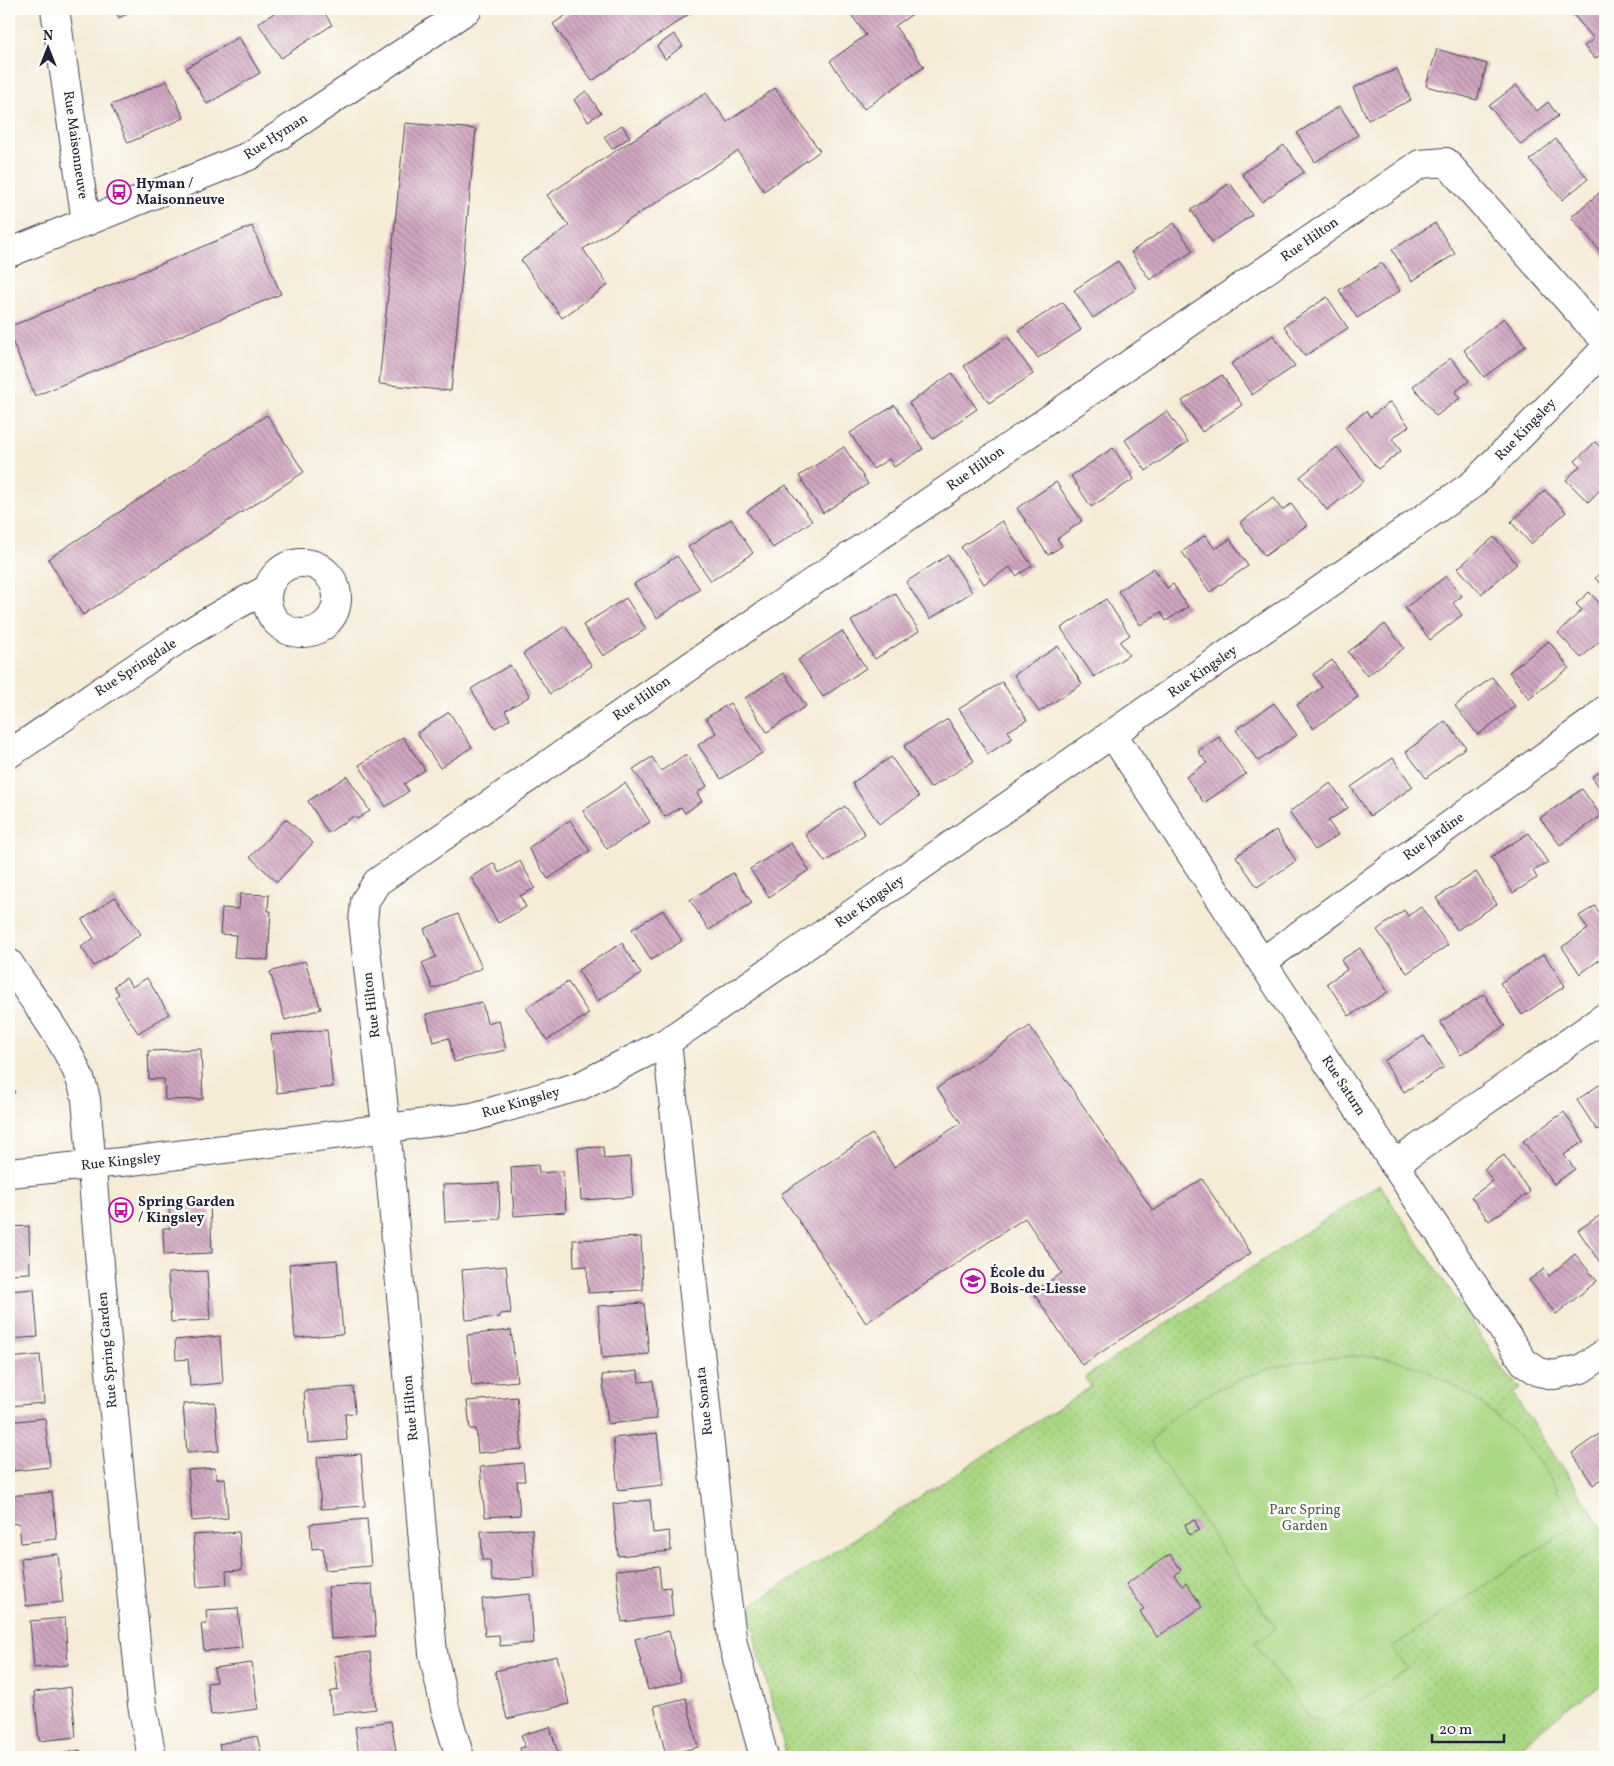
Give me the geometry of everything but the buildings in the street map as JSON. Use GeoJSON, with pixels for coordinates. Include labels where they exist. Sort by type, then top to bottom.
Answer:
{"type":"FeatureCollection","features":[{"type":"Feature","properties":{"kind":"street","name":"Rue Maisonneuve"},"geometry":{"type":"LineString","coordinates":[[55,9],[86,222]]}},
{"type":"Feature","properties":{"kind":"street","name":"Rue Hyman"},"geometry":{"type":"LineString","coordinates":[[9,253],[249,156],[468,9]]}},
{"type":"Feature","properties":{"kind":"street","name":"Rue Hilton"},"geometry":{"type":"LineString","coordinates":[[460,1757],[445,1708],[433,1653],[386,1127],[362,922],[365,901],[377,882],[1420,164],[1446,162],[1605,340]]}},
{"type":"Feature","properties":{"kind":"street","name":"Rue Kingsley"},"geometry":{"type":"LineString","coordinates":[[9,1173],[131,1162],[473,1117],[580,1086],[667,1042],[1473,484],[1605,349]]}},
{"type":"Feature","properties":{"kind":"street","name":"Rue Springdale"},"geometry":{"type":"LineString","coordinates":[[9,754],[139,664],[233,606],[268,589]]}},
{"type":"Feature","properties":{"kind":"street","name":"Rue Jardine"},"geometry":{"type":"LineString","coordinates":[[1262,962],[1577,733],[1605,710]]}},
{"type":"Feature","properties":{"kind":"street","name":"Rue Saturn"},"geometry":{"type":"LineString","coordinates":[[1113,734],[1524,1362],[1539,1372],[1554,1375],[1581,1369],[1605,1353]]}},
{"type":"Feature","properties":{"kind":"street","name":"Rue Spring Garden"},"geometry":{"type":"LineString","coordinates":[[9,963],[62,1044],[81,1078],[88,1112],[142,1705],[152,1757]]}},
{"type":"Feature","properties":{"kind":"street"},"geometry":{"type":"LineString","coordinates":[[1394,1165],[1605,1017]]}},
{"type":"Feature","properties":{"kind":"street","name":"Rue Sonata"},"geometry":{"type":"LineString","coordinates":[[667,1042],[732,1634],[764,1757]]}},
{"type":"Feature","properties":{"kind":"green space","name":"Parc Spring Garden"},"geometry":{"type":"Polygon","coordinates":[[[1379,1184],[1506,1374],[1521,1388],[1513,1394],[1605,1531],[1605,1684],[1566,1709],[1508,1757],[787,1757],[758,1651],[750,1606],[1091,1387],[1085,1377],[1379,1184]]]}},
{"type":"Feature","properties":{"kind":"green space"},"geometry":{"type":"Polygon","coordinates":[[[1362,1356],[1389,1359],[1423,1370],[1458,1388],[1491,1412],[1526,1445],[1577,1520],[1576,1524],[1392,1647],[1407,1668],[1331,1721],[1310,1719],[1255,1643],[1276,1628],[1150,1443],[1168,1422],[1180,1412],[1202,1398],[1240,1379],[1279,1366],[1299,1362],[1362,1356]]]}},
{"type":"Feature","properties":{"kind":"place","name":"Hyman / Maisonneuve"},"geometry":{"type":"Point","coordinates":[119,192]}},
{"type":"Feature","properties":{"kind":"place","name":"Spring Garden / Kingsley"},"geometry":{"type":"Point","coordinates":[121,1210]}},
{"type":"Feature","properties":{"kind":"place","name":"École du Bois-de-Liesse"},"geometry":{"type":"Point","coordinates":[973,1281]}}]}
